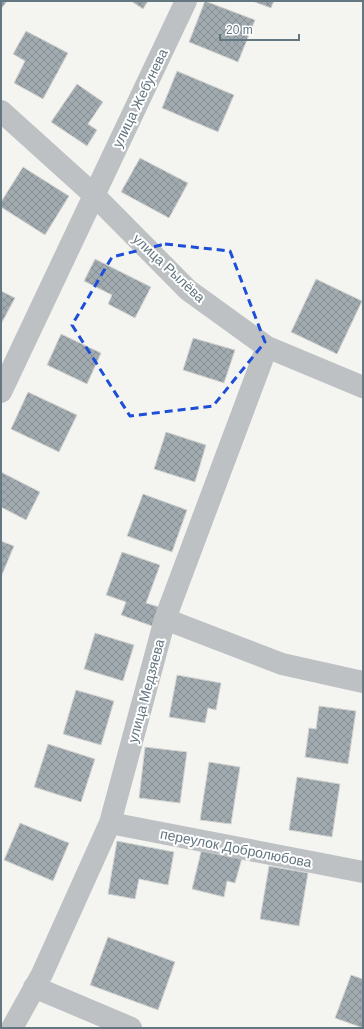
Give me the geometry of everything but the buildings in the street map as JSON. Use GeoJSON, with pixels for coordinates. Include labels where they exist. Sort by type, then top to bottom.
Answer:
{"type":"FeatureCollection","features":[{"type":"Feature","properties":{"kind":"street","name":"улица Жебунева"},"geometry":{"type":"LineString","coordinates":[[1,392],[186,1]]}},
{"type":"Feature","properties":{"kind":"street","name":"улица Рылёва"},"geometry":{"type":"LineString","coordinates":[[1,111],[94,195],[188,290],[267,347],[363,387]]}},
{"type":"Feature","properties":{"kind":"street","name":"улица Медзяева"},"geometry":{"type":"LineString","coordinates":[[12,1028],[34,987],[110,823],[165,620],[267,347]]}},
{"type":"Feature","properties":{"kind":"street"},"geometry":{"type":"LineString","coordinates":[[165,620],[282,664],[363,682]]}},
{"type":"Feature","properties":{"kind":"street","name":"переулок Добролюбова"},"geometry":{"type":"LineString","coordinates":[[110,823],[363,872]]}},
{"type":"Feature","properties":{"kind":"street"},"geometry":{"type":"LineString","coordinates":[[34,987],[131,1028]]}},
{"type":"Feature","properties":{"kind":"highlighted area"},"geometry":{"type":"Polygon","coordinates":[[[165,244],[230,251],[265,342],[213,406],[130,416],[72,325],[112,257],[165,244]]]}}]}
